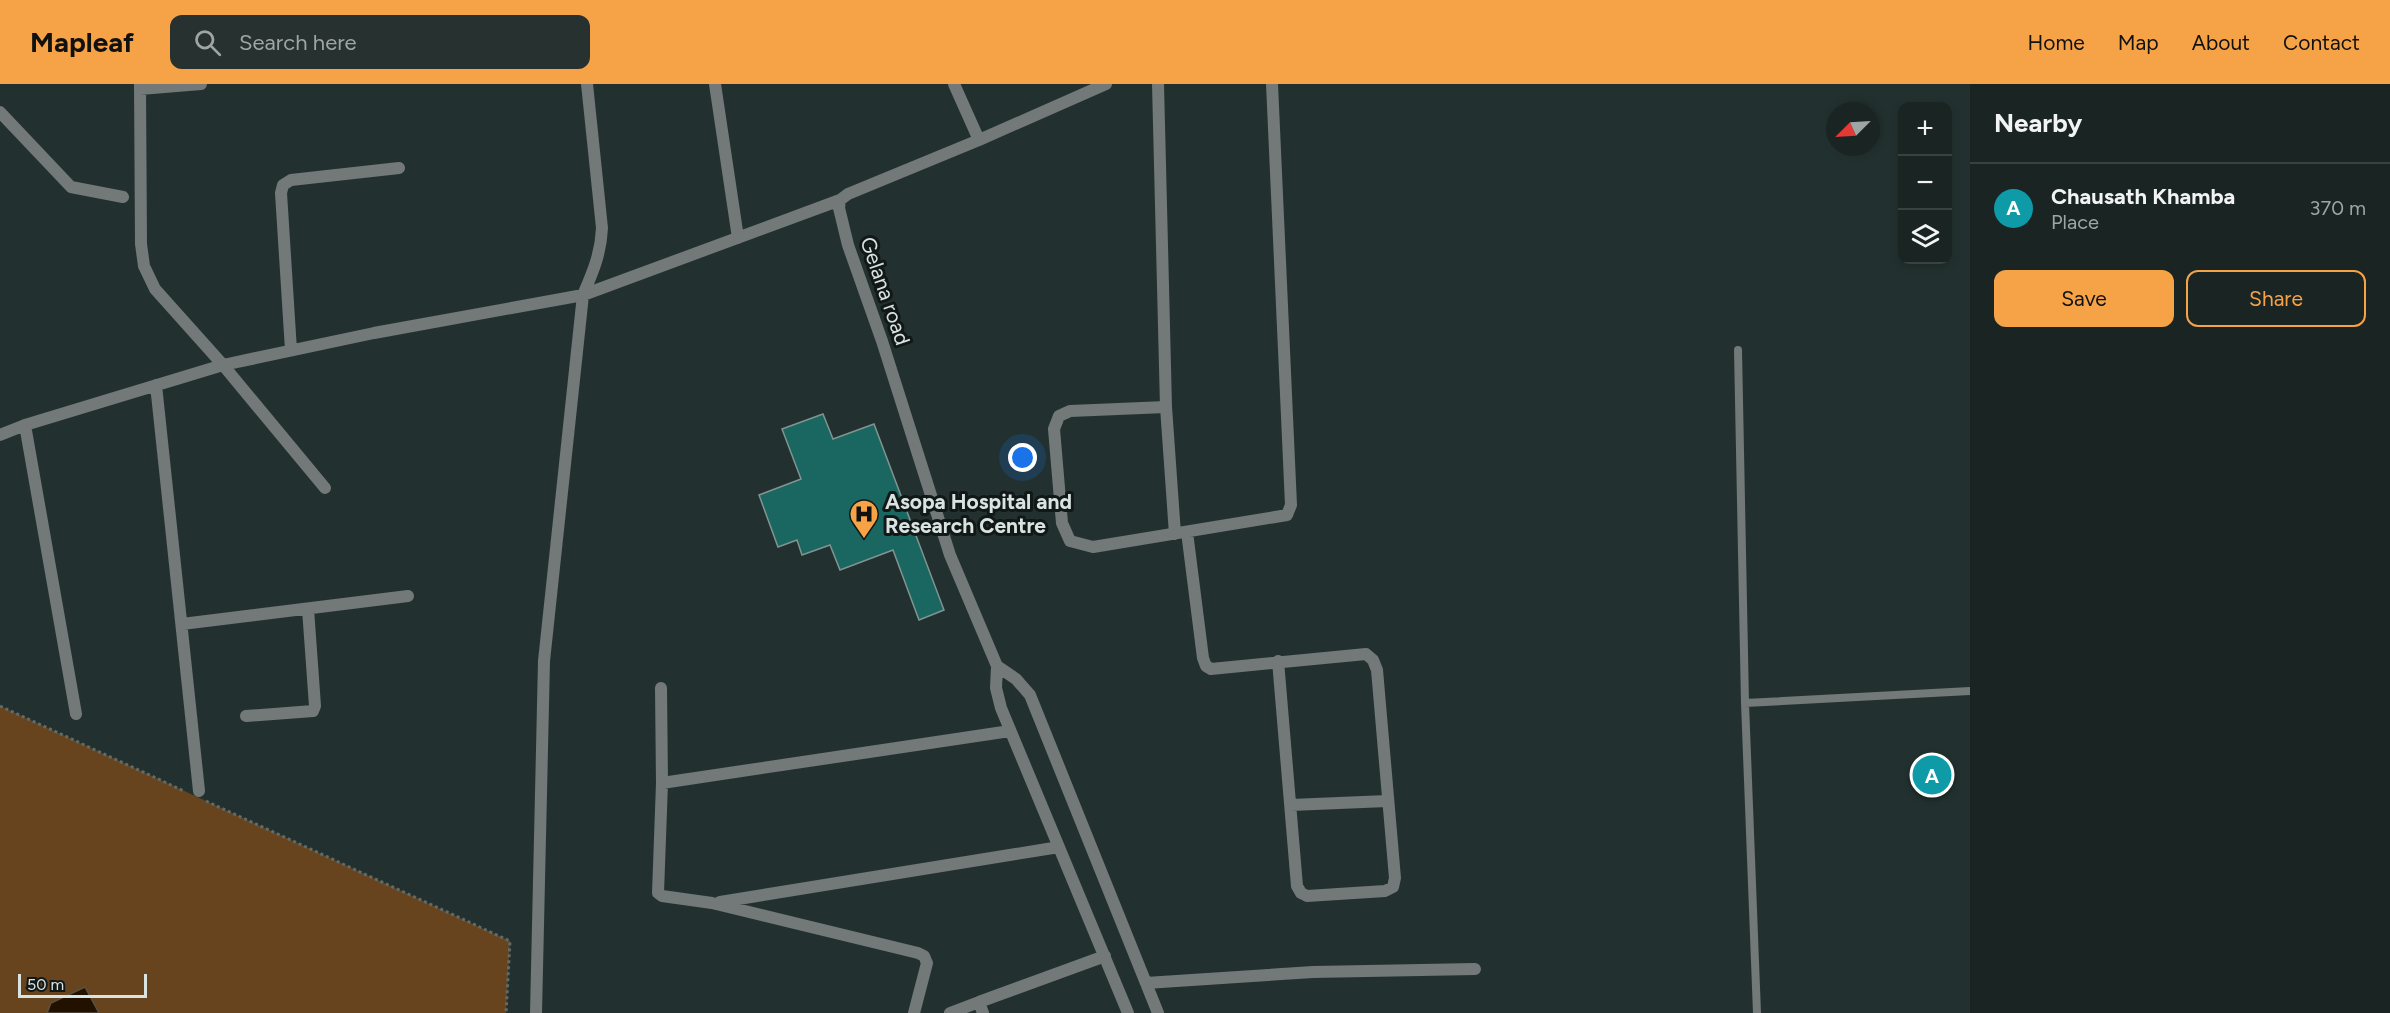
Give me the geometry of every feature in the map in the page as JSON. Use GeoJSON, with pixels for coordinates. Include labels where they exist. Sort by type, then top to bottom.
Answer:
{"type":"FeatureCollection","features":[{"type":"Feature","properties":{"kind":"street"},"geometry":{"type":"LineString","coordinates":[[201,84],[140,87],[141,244],[144,266],[155,289],[223,365],[325,488]]}},
{"type":"Feature","properties":{"kind":"street"},"geometry":{"type":"LineString","coordinates":[[536,1013],[544,661],[584,295],[602,245],[587,84]]}},
{"type":"Feature","properties":{"kind":"street"},"geometry":{"type":"LineString","coordinates":[[715,84],[738,238]]}},
{"type":"Feature","properties":{"kind":"street"},"geometry":{"type":"LineString","coordinates":[[954,84],[979,140]]}},
{"type":"Feature","properties":{"kind":"street"},"geometry":{"type":"LineString","coordinates":[[1158,84],[1166,407],[1181,533],[1203,658],[1206,666],[1211,669],[1278,661],[1366,654],[1373,660],[1377,670],[1395,878],[1393,887],[1385,891],[1308,896],[1301,893],[1297,886],[1278,661]]}},
{"type":"Feature","properties":{"kind":"street"},"geometry":{"type":"LineString","coordinates":[[1166,407],[1070,411],[1059,416],[1054,429],[1062,523],[1070,541],[1093,547],[1287,515],[1291,505],[1272,84]]}},
{"type":"Feature","properties":{"kind":"street"},"geometry":{"type":"LineString","coordinates":[[0,435],[25,425],[223,365],[584,295],[840,200],[848,194],[979,140],[1097,86]]}},
{"type":"Feature","properties":{"kind":"street"},"geometry":{"type":"LineString","coordinates":[[0,112],[71,187],[123,197]]}},
{"type":"Feature","properties":{"kind":"street"},"geometry":{"type":"LineString","coordinates":[[291,350],[281,193],[283,185],[291,180],[399,168]]}},
{"type":"Feature","properties":{"kind":"street","name":"Gelana road"},"geometry":{"type":"LineString","coordinates":[[840,200],[839,208],[848,245],[882,341],[950,555],[997,666]]}},
{"type":"Feature","properties":{"kind":"street"},"geometry":{"type":"LineString","coordinates":[[156,385],[203,796]]}},
{"type":"Feature","properties":{"kind":"street"},"geometry":{"type":"LineString","coordinates":[[25,425],[76,714]]}},
{"type":"Feature","properties":{"kind":"street"},"geometry":{"type":"LineString","coordinates":[[182,624],[408,596]]}},
{"type":"Feature","properties":{"kind":"street"},"geometry":{"type":"LineString","coordinates":[[246,716],[313,711],[315,706],[308,609]]}},
{"type":"Feature","properties":{"kind":"street"},"geometry":{"type":"LineString","coordinates":[[997,666],[996,688],[1000,708],[1128,1013]]}},
{"type":"Feature","properties":{"kind":"street"},"geometry":{"type":"LineString","coordinates":[[997,666],[1016,679],[1030,695],[1158,1013]]}},
{"type":"Feature","properties":{"kind":"street"},"geometry":{"type":"LineString","coordinates":[[661,688],[662,783],[658,893],[662,896],[712,903],[924,956],[927,963],[914,1013]]}},
{"type":"Feature","properties":{"kind":"street"},"geometry":{"type":"LineString","coordinates":[[662,783],[1010,730]]}},
{"type":"Feature","properties":{"kind":"street"},"geometry":{"type":"LineString","coordinates":[[1291,805],[1387,801]]}},
{"type":"Feature","properties":{"kind":"street"},"geometry":{"type":"LineString","coordinates":[[712,903],[1059,847]]}},
{"type":"Feature","properties":{"kind":"street"},"geometry":{"type":"LineString","coordinates":[[950,1013],[981,1007],[1105,956]]}},
{"type":"Feature","properties":{"kind":"street"},"geometry":{"type":"LineString","coordinates":[[1146,983],[1314,972],[1475,969]]}},
{"type":"Feature","properties":{"kind":"lane"},"geometry":{"type":"LineString","coordinates":[[1738,350],[1745,704],[1757,1013]]}},
{"type":"Feature","properties":{"kind":"lane"},"geometry":{"type":"LineString","coordinates":[[1745,704],[1970,691]]}},
{"type":"Feature","properties":{"kind":"path"},"geometry":{"type":"LineString","coordinates":[[0,706],[184,791]]}},
{"type":"Feature","properties":{"kind":"path"},"geometry":{"type":"LineString","coordinates":[[203,796],[510,941],[506,1013]]}},
{"type":"Feature","properties":{"kind":"shaded area"},"geometry":{"type":"Polygon","coordinates":[[[0,706],[510,941],[506,1013],[0,1013],[0,706]]]}},
{"type":"Feature","properties":{"kind":"shaded area"},"geometry":{"type":"Polygon","coordinates":[[[85,987],[99,1013],[47,1013],[51,1003],[85,987]]]}},
{"type":"Feature","properties":{"kind":"building"},"geometry":{"type":"Polygon","coordinates":[[[823,414],[833,439],[874,424],[944,610],[919,620],[893,550],[840,570],[830,545],[802,555],[797,540],[778,547],[759,495],[801,479],[782,429],[823,414]]]}},
{"type":"Feature","properties":{"kind":"place","name":"Asopa Hospital and Research Centre"},"geometry":{"type":"Point","coordinates":[864,540]}},
{"type":"Feature","properties":{"kind":"place","name":"Chausath Khamba"},"geometry":{"type":"Point","coordinates":[1932,775]}}]}
